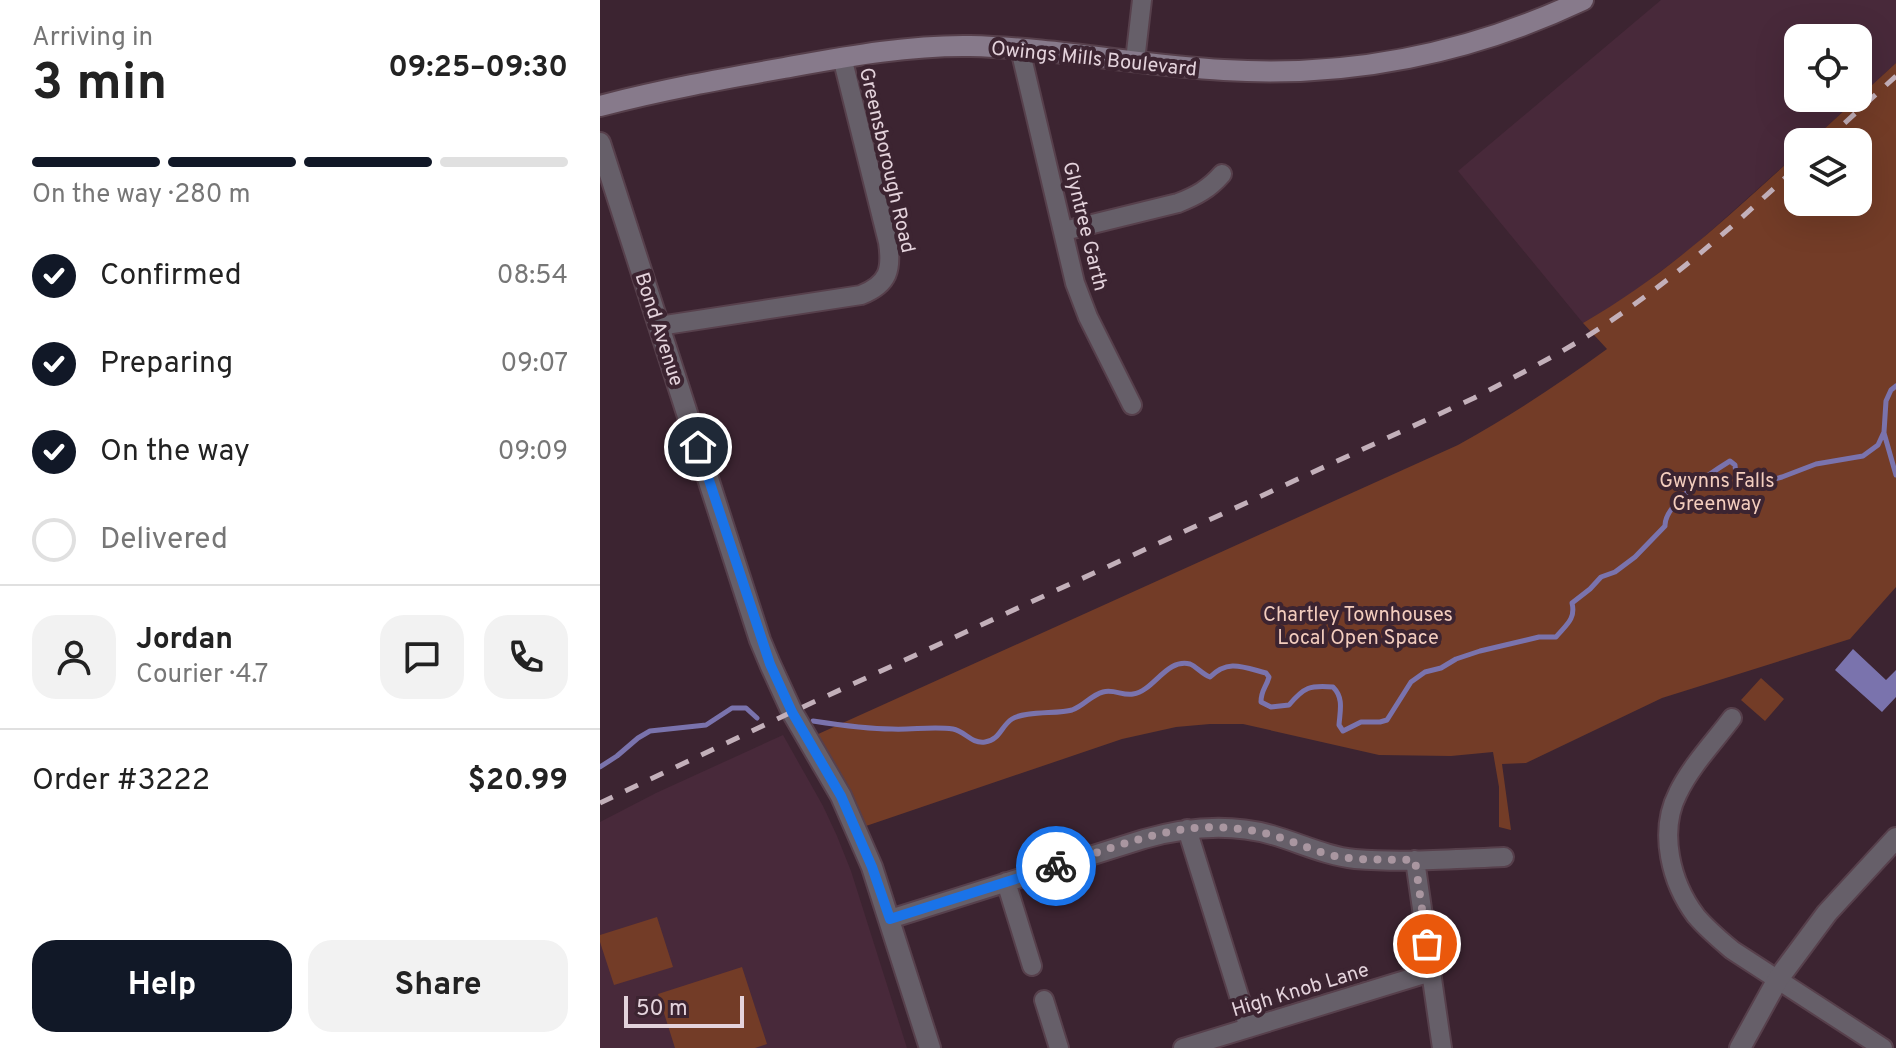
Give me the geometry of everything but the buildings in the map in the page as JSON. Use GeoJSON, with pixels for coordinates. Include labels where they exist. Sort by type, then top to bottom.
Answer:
{"type":"FeatureCollection","features":[{"type":"Feature","properties":{"kind":"main road","name":"Owings Mills Boulevard"},"geometry":{"type":"LineString","coordinates":[[600,106],[842,57],[923,48],[969,46],[1020,49],[1223,70],[1322,70],[1412,58],[1461,46],[1543,19],[1583,0]]}},
{"type":"Feature","properties":{"kind":"street"},"geometry":{"type":"LineString","coordinates":[[1135,61],[1142,0]]}},
{"type":"Feature","properties":{"kind":"street","name":"Glyntree Garth"},"geometry":{"type":"LineString","coordinates":[[1020,49],[1075,283],[1088,317],[1132,405]]}},
{"type":"Feature","properties":{"kind":"street","name":"Greensborough Road"},"geometry":{"type":"LineString","coordinates":[[659,326],[861,295],[882,283],[889,269],[888,242],[842,57]]}},
{"type":"Feature","properties":{"kind":"street","name":"Bond Avenue"},"geometry":{"type":"LineString","coordinates":[[600,143],[770,664],[792,712],[841,796],[872,867],[930,1048]]}},
{"type":"Feature","properties":{"kind":"street"},"geometry":{"type":"LineString","coordinates":[[1064,231],[1178,203],[1196,196],[1222,174]]}},
{"type":"Feature","properties":{"kind":"street"},"geometry":{"type":"LineString","coordinates":[[1732,718],[1688,776],[1676,795],[1670,815],[1669,850],[1682,894],[1696,915],[1732,950],[1883,1048]]}},
{"type":"Feature","properties":{"kind":"street"},"geometry":{"type":"LineString","coordinates":[[890,919],[1144,839],[1187,829],[1250,830],[1356,859],[1504,857]]}},
{"type":"Feature","properties":{"kind":"street"},"geometry":{"type":"LineString","coordinates":[[1187,829],[1249,1028]]}},
{"type":"Feature","properties":{"kind":"street"},"geometry":{"type":"LineString","coordinates":[[1740,1048],[1778,979],[1827,913],[1896,838]]}},
{"type":"Feature","properties":{"kind":"street"},"geometry":{"type":"LineString","coordinates":[[1415,860],[1442,1048]]}},
{"type":"Feature","properties":{"kind":"street"},"geometry":{"type":"LineString","coordinates":[[1006,882],[1032,966]]}},
{"type":"Feature","properties":{"kind":"street","name":"High Knob Lane"},"geometry":{"type":"LineString","coordinates":[[1183,1048],[1431,972]]}},
{"type":"Feature","properties":{"kind":"street"},"geometry":{"type":"LineString","coordinates":[[1044,1000],[1059,1048]]}},
{"type":"Feature","properties":{"kind":"shaded area"},"geometry":{"type":"Polygon","coordinates":[[[1661,0],[1896,0],[1896,63],[1872,85],[1872,24],[1784,24],[1784,112],[1843,112],[1825,128],[1784,128],[1784,166],[1694,246],[1623,300],[1583,323],[1458,171],[1661,0]]]}},
{"type":"Feature","properties":{"kind":"shaded area"},"geometry":{"type":"Polygon","coordinates":[[[1853,649],[1886,680],[1896,670],[1896,697],[1882,712],[1835,670],[1853,649]]]}},
{"type":"Feature","properties":{"kind":"shaded area"},"geometry":{"type":"Polygon","coordinates":[[[783,735],[823,806],[851,871],[907,1048],[600,1048],[600,822],[783,735]]]}},
{"type":"Feature","properties":{"kind":"green space","name":"Gwynns Falls Greenway"},"geometry":{"type":"Polygon","coordinates":[[[1896,63],[1896,587],[1850,639],[1662,698],[1526,763],[1502,764],[1511,830],[1499,827],[1499,787],[1493,752],[1451,756],[1379,755],[1243,724],[1176,727],[1122,739],[866,826],[816,735],[1458,445],[1496,423],[1607,349],[1583,323],[1669,265],[1784,166],[1784,216],[1872,216],[1872,128],[1825,128],[1843,112],[1872,112],[1872,85],[1896,63]]]}},
{"type":"Feature","properties":{"kind":"green space"},"geometry":{"type":"Polygon","coordinates":[[[1761,678],[1784,699],[1765,721],[1741,700],[1761,678]]]}},
{"type":"Feature","properties":{"kind":"green space"},"geometry":{"type":"Polygon","coordinates":[[[657,917],[673,967],[614,985],[600,935],[657,917]]]}},
{"type":"Feature","properties":{"kind":"green space"},"geometry":{"type":"Polygon","coordinates":[[[742,967],[767,1044],[755,1048],[675,1048],[658,994],[742,967]]]}},
{"type":"Feature","properties":{"kind":"waterway"},"geometry":{"type":"LineString","coordinates":[[813,721],[872,728],[953,729],[976,741],[985,742],[994,739],[1017,716],[1072,710],[1103,692],[1140,692],[1167,670],[1182,663],[1190,664],[1210,677],[1230,666],[1266,673],[1269,677],[1261,702],[1271,707],[1289,705],[1308,688],[1333,687],[1340,700],[1339,725],[1343,731],[1361,722],[1387,720],[1411,682],[1425,672],[1480,651],[1539,637],[1556,637],[1571,618],[1572,603],[1601,577],[1615,572],[1635,557],[1665,526],[1667,517],[1680,499],[1730,461],[1735,465],[1741,483],[1749,486],[1816,464],[1863,456],[1878,445],[1884,432],[1886,401],[1896,386]]}},
{"type":"Feature","properties":{"kind":"waterway"},"geometry":{"type":"LineString","coordinates":[[1884,433],[1896,475]]}},
{"type":"Feature","properties":{"kind":"waterway"},"geometry":{"type":"LineString","coordinates":[[600,767],[650,731],[706,725],[732,708],[746,708],[757,718]]}},
{"type":"Feature","properties":{"kind":"railway"},"geometry":{"type":"LineString","coordinates":[[1839,128],[1896,76]]}},
{"type":"Feature","properties":{"kind":"railway"},"geometry":{"type":"LineString","coordinates":[[600,803],[1474,398],[1556,355],[1654,290],[1728,230],[1784,179]]}},
{"type":"Feature","properties":{"kind":"way so far"},"geometry":{"type":"LineString","coordinates":[[1056,866],[1166,833],[1209,828],[1250,830],[1356,859],[1415,860],[1427,944]]}},
{"type":"Feature","properties":{"kind":"route"},"geometry":{"type":"LineString","coordinates":[[698,447],[760,640],[792,712],[855,826],[890,919],[1056,866]]}},
{"type":"Feature","properties":{"kind":"park label","name":"Chartley Townhouses Local Open Space"},"geometry":{"type":"Point","coordinates":[1358,626]}}]}
